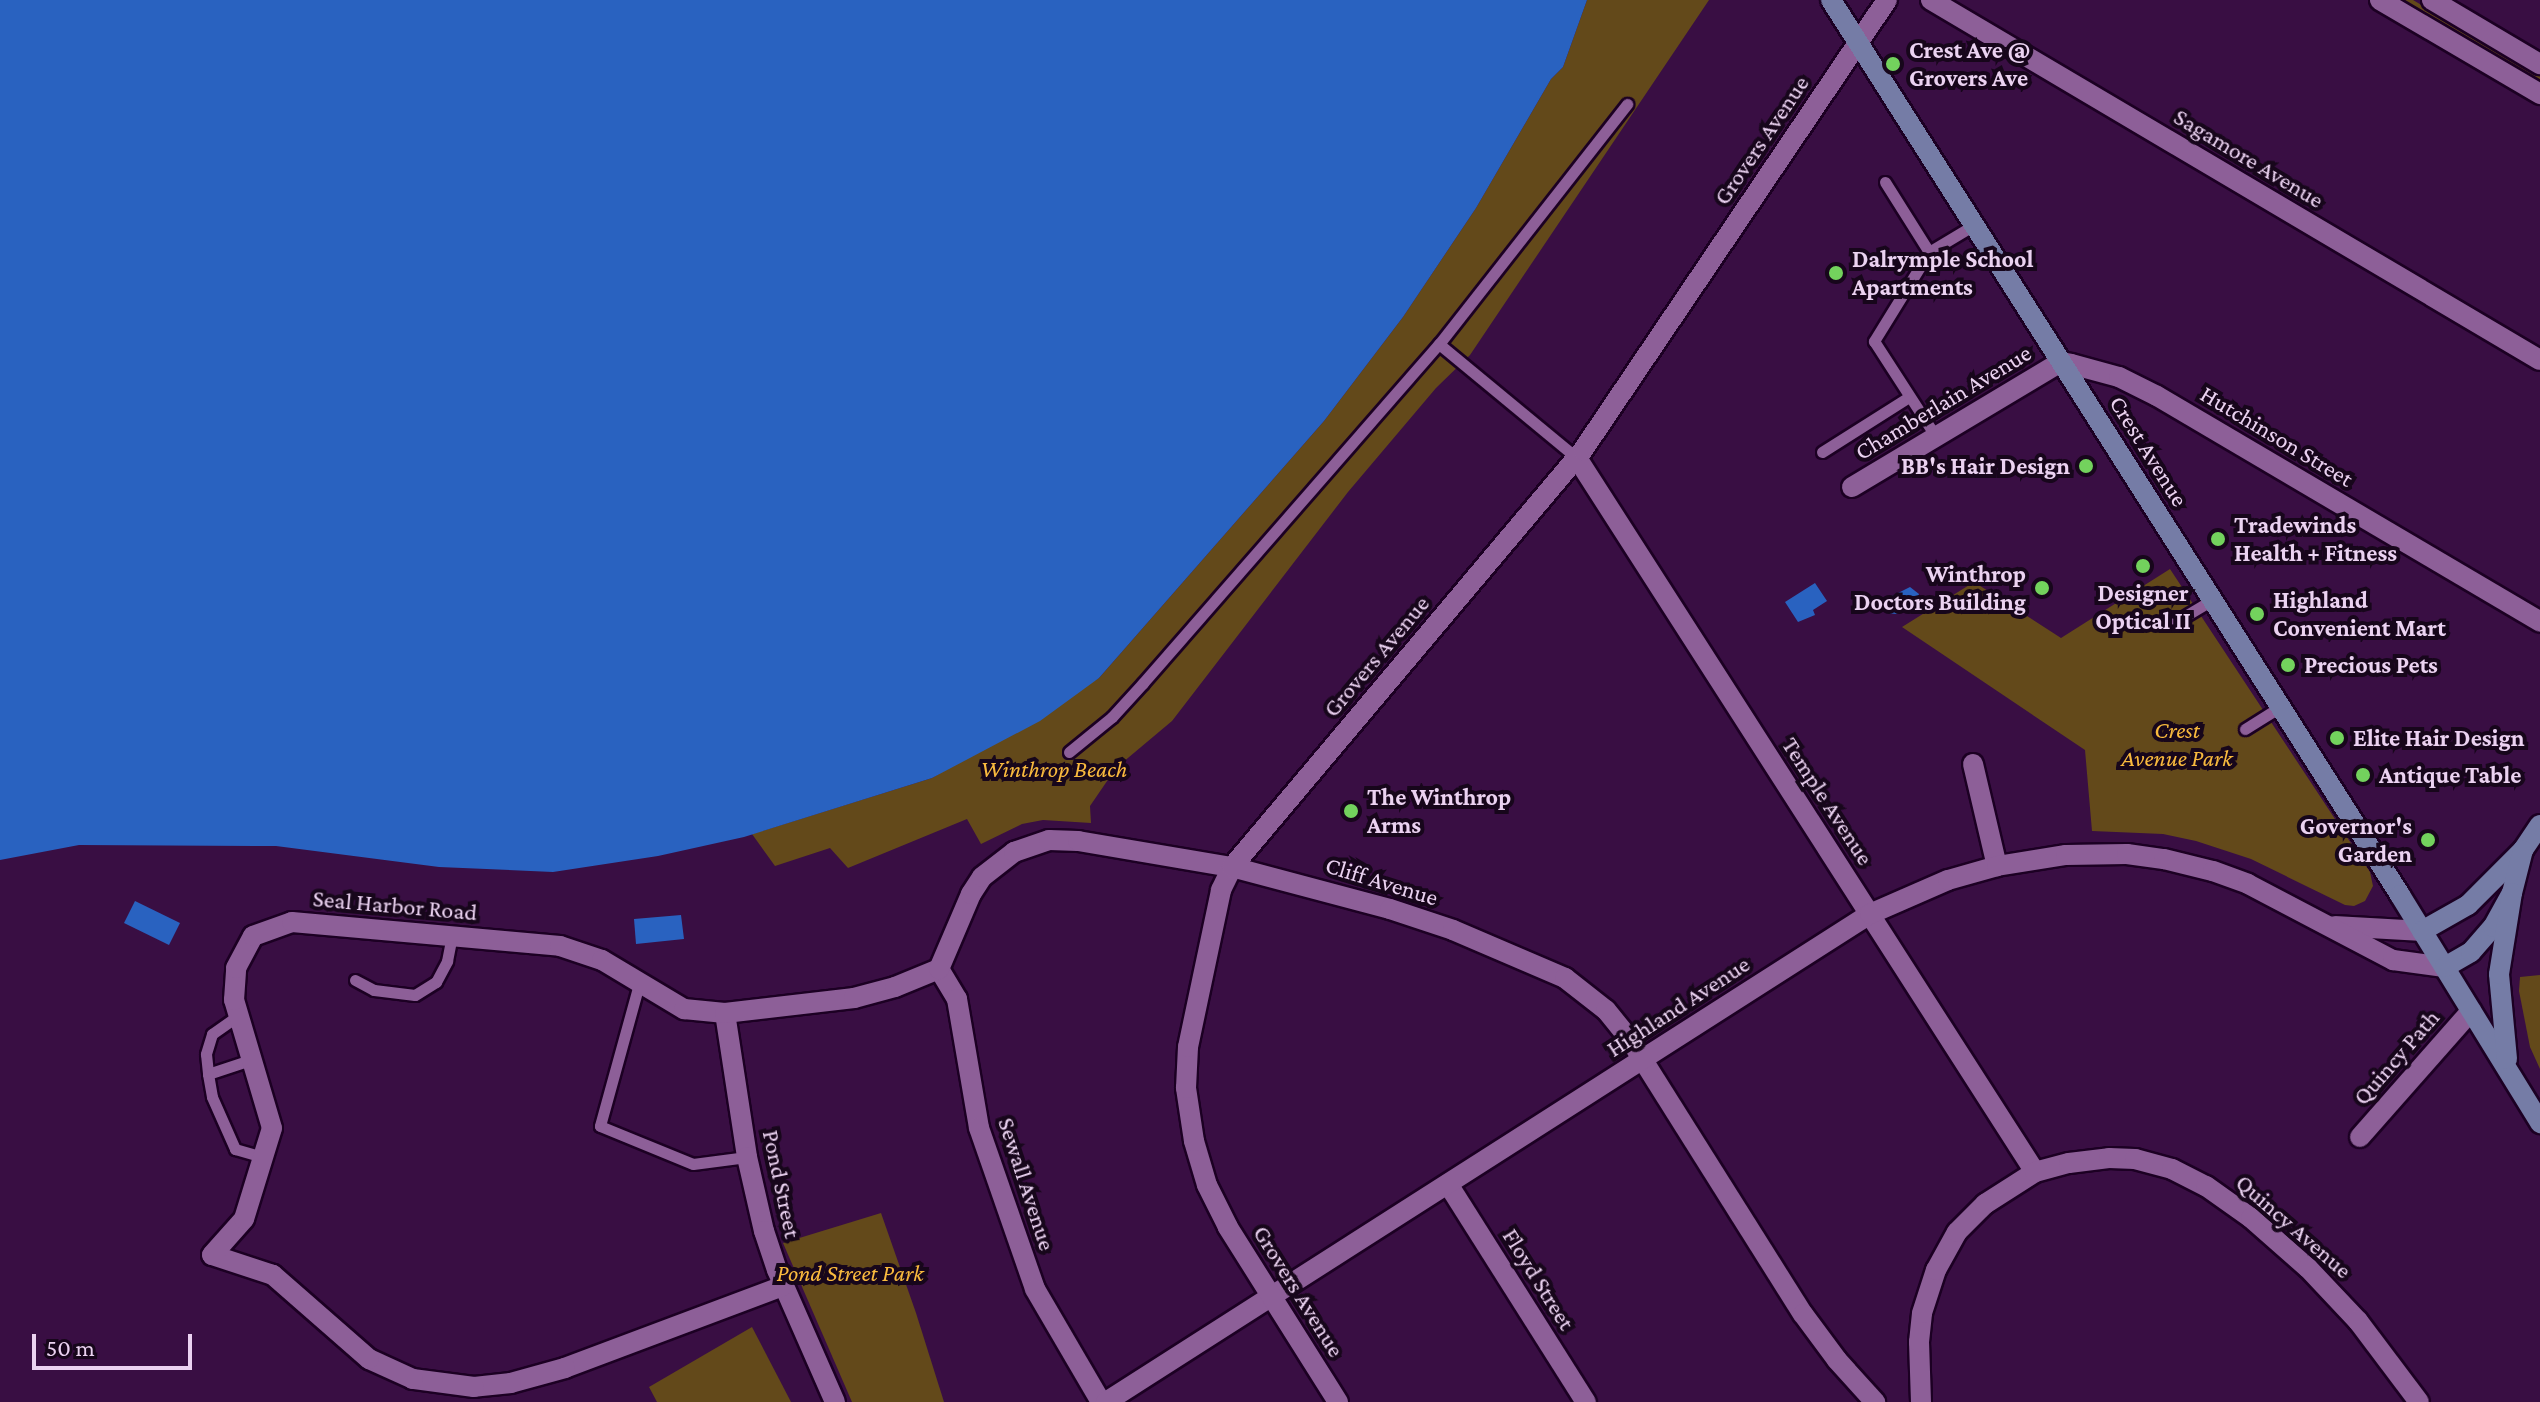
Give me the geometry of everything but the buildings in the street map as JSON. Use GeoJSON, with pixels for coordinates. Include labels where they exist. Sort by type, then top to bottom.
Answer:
{"type":"FeatureCollection","features":[{"type":"Feature","properties":{"kind":"main road","name":"Crest Avenue"},"geometry":{"type":"LineString","coordinates":[[1831,0],[2445,967],[2540,1123]]}},
{"type":"Feature","properties":{"kind":"main road"},"geometry":{"type":"LineString","coordinates":[[2422,931],[2463,909],[2523,850],[2540,825]]}},
{"type":"Feature","properties":{"kind":"main road"},"geometry":{"type":"LineString","coordinates":[[2515,1082],[2505,1049],[2499,983],[2512,893],[2523,850]]}},
{"type":"Feature","properties":{"kind":"main road"},"geometry":{"type":"LineString","coordinates":[[2445,967],[2482,942],[2512,893]]}},
{"type":"Feature","properties":{"kind":"street","name":"Grovers Avenue"},"geometry":{"type":"LineString","coordinates":[[1338,1402],[1271,1297],[1207,1185],[1194,1141],[1187,1100],[1186,1062],[1217,904],[1232,867],[1577,458],[1887,0]]}},
{"type":"Feature","properties":{"kind":"street","name":"Sagamore Avenue"},"geometry":{"type":"LineString","coordinates":[[1931,0],[2540,360]]}},
{"type":"Feature","properties":{"kind":"street"},"geometry":{"type":"LineString","coordinates":[[2380,0],[2540,94]]}},
{"type":"Feature","properties":{"kind":"street"},"geometry":{"type":"LineString","coordinates":[[2432,0],[2540,64]]}},
{"type":"Feature","properties":{"kind":"street","name":"Chamberlain Avenue"},"geometry":{"type":"LineString","coordinates":[[1852,487],[2061,362]]}},
{"type":"Feature","properties":{"kind":"street","name":"Hutchinson Street"},"geometry":{"type":"LineString","coordinates":[[2061,362],[2104,372],[2146,390],[2540,622]]}},
{"type":"Feature","properties":{"kind":"street","name":"Temple Avenue"},"geometry":{"type":"LineString","coordinates":[[1577,458],[2035,1172]]}},
{"type":"Feature","properties":{"kind":"street"},"geometry":{"type":"LineString","coordinates":[[1973,764],[1997,866]]}},
{"type":"Feature","properties":{"kind":"street","name":"Cliff Avenue"},"geometry":{"type":"LineString","coordinates":[[939,969],[971,894],[982,877],[1004,857],[1031,844],[1068,840],[1232,867],[1434,923],[1565,978],[1606,1010],[1642,1059],[1803,1314],[1837,1360],[1875,1402]]}},
{"type":"Feature","properties":{"kind":"street","name":"Highland Avenue"},"geometry":{"type":"LineString","coordinates":[[1103,1402],[1870,914],[1919,891],[1997,866],[2083,854],[2164,859],[2224,874],[2331,925],[2393,960],[2445,967]]}},
{"type":"Feature","properties":{"kind":"street","name":"Seal Harbor Road"},"geometry":{"type":"LineString","coordinates":[[725,1013],[684,1009],[602,960],[560,946],[292,922],[253,936],[236,968],[234,1000],[272,1128],[244,1219],[212,1255],[273,1275],[369,1359],[413,1379],[474,1387],[511,1383],[565,1368],[783,1286]]}},
{"type":"Feature","properties":{"kind":"street","name":"Highland Avenue"},"geometry":{"type":"LineString","coordinates":[[2331,925],[2422,931]]}},
{"type":"Feature","properties":{"kind":"street"},"geometry":{"type":"LineString","coordinates":[[725,1013],[864,996],[939,969]]}},
{"type":"Feature","properties":{"kind":"street","name":"Sewall Avenue"},"geometry":{"type":"LineString","coordinates":[[939,969],[957,999],[979,1128],[1035,1289],[1103,1402]]}},
{"type":"Feature","properties":{"kind":"street","name":"Quincy Path"},"geometry":{"type":"LineString","coordinates":[[2360,1137],[2471,1011]]}},
{"type":"Feature","properties":{"kind":"street","name":"Pond Street"},"geometry":{"type":"LineString","coordinates":[[725,1013],[747,1157],[764,1231],[783,1286],[835,1402]]}},
{"type":"Feature","properties":{"kind":"street","name":"Quincy Avenue"},"geometry":{"type":"LineString","coordinates":[[1921,1402],[1920,1328],[1936,1270],[1957,1232],[2004,1189],[2035,1172],[2083,1160],[2121,1158],[2160,1164],[2195,1179],[2251,1218],[2325,1285],[2375,1341],[2419,1402]]}},
{"type":"Feature","properties":{"kind":"street","name":"Floyd Street"},"geometry":{"type":"LineString","coordinates":[[1448,1184],[1586,1402]]}},
{"type":"Feature","properties":{"kind":"lane"},"geometry":{"type":"LineString","coordinates":[[1069,752],[1112,717],[1143,683],[1439,344],[1627,104]]}},
{"type":"Feature","properties":{"kind":"lane"},"geometry":{"type":"LineString","coordinates":[[1885,182],[1929,252]]}},
{"type":"Feature","properties":{"kind":"lane"},"geometry":{"type":"LineString","coordinates":[[1936,437],[1874,338],[1929,252],[1974,225]]}},
{"type":"Feature","properties":{"kind":"lane"},"geometry":{"type":"LineString","coordinates":[[1439,344],[1577,458]]}},
{"type":"Feature","properties":{"kind":"lane"},"geometry":{"type":"LineString","coordinates":[[1822,452],[1909,397]]}},
{"type":"Feature","properties":{"kind":"lane"},"geometry":{"type":"LineString","coordinates":[[2172,624],[2212,600]]}},
{"type":"Feature","properties":{"kind":"lane"},"geometry":{"type":"LineString","coordinates":[[2245,729],[2280,707]]}},
{"type":"Feature","properties":{"kind":"lane"},"geometry":{"type":"LineString","coordinates":[[355,980],[374,990],[415,995],[436,982],[447,961],[452,936]]}},
{"type":"Feature","properties":{"kind":"lane"},"geometry":{"type":"LineString","coordinates":[[639,984],[600,1126],[693,1164],[747,1157]]}},
{"type":"Feature","properties":{"kind":"lane"},"geometry":{"type":"LineString","coordinates":[[239,1015],[212,1034],[206,1054],[208,1074],[212,1097],[235,1149],[263,1157]]}},
{"type":"Feature","properties":{"kind":"lane"},"geometry":{"type":"LineString","coordinates":[[208,1074],[253,1059]]}},
{"type":"Feature","properties":{"kind":"green space","name":"Winthrop Beach"},"geometry":{"type":"Polygon","coordinates":[[[1587,0],[1709,0],[1470,355],[1436,388],[1348,492],[1172,721],[1116,768],[1090,806],[1091,823],[1043,820],[1022,824],[981,844],[967,819],[848,868],[830,848],[775,866],[752,834],[932,778],[1099,678],[1324,421],[1403,317],[1476,208],[1551,79],[1563,67],[1587,0]]]}},
{"type":"Feature","properties":{"kind":"green space"},"geometry":{"type":"Polygon","coordinates":[[[2398,0],[2413,0],[2540,75],[2540,84],[2398,0]]]}},
{"type":"Feature","properties":{"kind":"green space","name":"Crest Avenue Park"},"geometry":{"type":"Polygon","coordinates":[[[2170,569],[2370,872],[2373,886],[2365,901],[2354,906],[2345,905],[2251,859],[2196,841],[2163,834],[2092,831],[2085,750],[1902,627],[1974,582],[2061,638],[2170,569]]]}},
{"type":"Feature","properties":{"kind":"green space"},"geometry":{"type":"Polygon","coordinates":[[[2540,975],[2540,1069],[2530,1047],[2519,991],[2520,977],[2540,975]]]}},
{"type":"Feature","properties":{"kind":"green space","name":"Pond Street Park"},"geometry":{"type":"Polygon","coordinates":[[[881,1213],[944,1402],[852,1402],[783,1243],[881,1213]]]}},
{"type":"Feature","properties":{"kind":"green space"},"geometry":{"type":"Polygon","coordinates":[[[752,1327],[791,1402],[657,1402],[649,1387],[752,1327]]]}},
{"type":"Feature","properties":{"kind":"water"},"geometry":{"type":"Polygon","coordinates":[[[0,0],[1587,0],[1563,67],[1551,79],[1476,208],[1403,317],[1324,421],[1099,678],[1040,721],[932,778],[744,837],[658,856],[553,872],[439,867],[276,846],[79,845],[0,860],[0,0]]]}},
{"type":"Feature","properties":{"kind":"water"},"geometry":{"type":"Polygon","coordinates":[[[1815,583],[1827,601],[1813,610],[1815,615],[1798,622],[1785,602],[1815,583]]]}},
{"type":"Feature","properties":{"kind":"water"},"geometry":{"type":"Polygon","coordinates":[[[1910,587],[1919,594],[1917,601],[1896,614],[1887,613],[1884,606],[1888,598],[1910,587]]]}},
{"type":"Feature","properties":{"kind":"water"},"geometry":{"type":"Polygon","coordinates":[[[135,901],[180,923],[169,945],[124,923],[135,901]]]}},
{"type":"Feature","properties":{"kind":"water"},"geometry":{"type":"Polygon","coordinates":[[[681,915],[684,939],[636,944],[634,919],[681,915]]]}},
{"type":"Feature","properties":{"kind":"place","name":"Crest Ave @ Grovers Ave"},"geometry":{"type":"Point","coordinates":[1893,64]}},
{"type":"Feature","properties":{"kind":"place","name":"Dalrymple School Apartments"},"geometry":{"type":"Point","coordinates":[1836,273]}},
{"type":"Feature","properties":{"kind":"place","name":"BB's Hair Design"},"geometry":{"type":"Point","coordinates":[2086,466]}},
{"type":"Feature","properties":{"kind":"place","name":"Tradewinds Health + Fitness"},"geometry":{"type":"Point","coordinates":[2218,539]}},
{"type":"Feature","properties":{"kind":"place","name":"Designer Optical II"},"geometry":{"type":"Point","coordinates":[2143,566]}},
{"type":"Feature","properties":{"kind":"place","name":"Winthrop Doctors Building"},"geometry":{"type":"Point","coordinates":[2042,588]}},
{"type":"Feature","properties":{"kind":"place","name":"Highland Convenient Mart"},"geometry":{"type":"Point","coordinates":[2257,614]}},
{"type":"Feature","properties":{"kind":"place","name":"Precious Pets"},"geometry":{"type":"Point","coordinates":[2288,665]}},
{"type":"Feature","properties":{"kind":"place","name":"Elite Hair Design"},"geometry":{"type":"Point","coordinates":[2337,738]}},
{"type":"Feature","properties":{"kind":"place","name":"Antique Table"},"geometry":{"type":"Point","coordinates":[2363,775]}},
{"type":"Feature","properties":{"kind":"place","name":"The Winthrop Arms"},"geometry":{"type":"Point","coordinates":[1351,811]}},
{"type":"Feature","properties":{"kind":"place","name":"Governor's Garden"},"geometry":{"type":"Point","coordinates":[2428,840]}}]}
